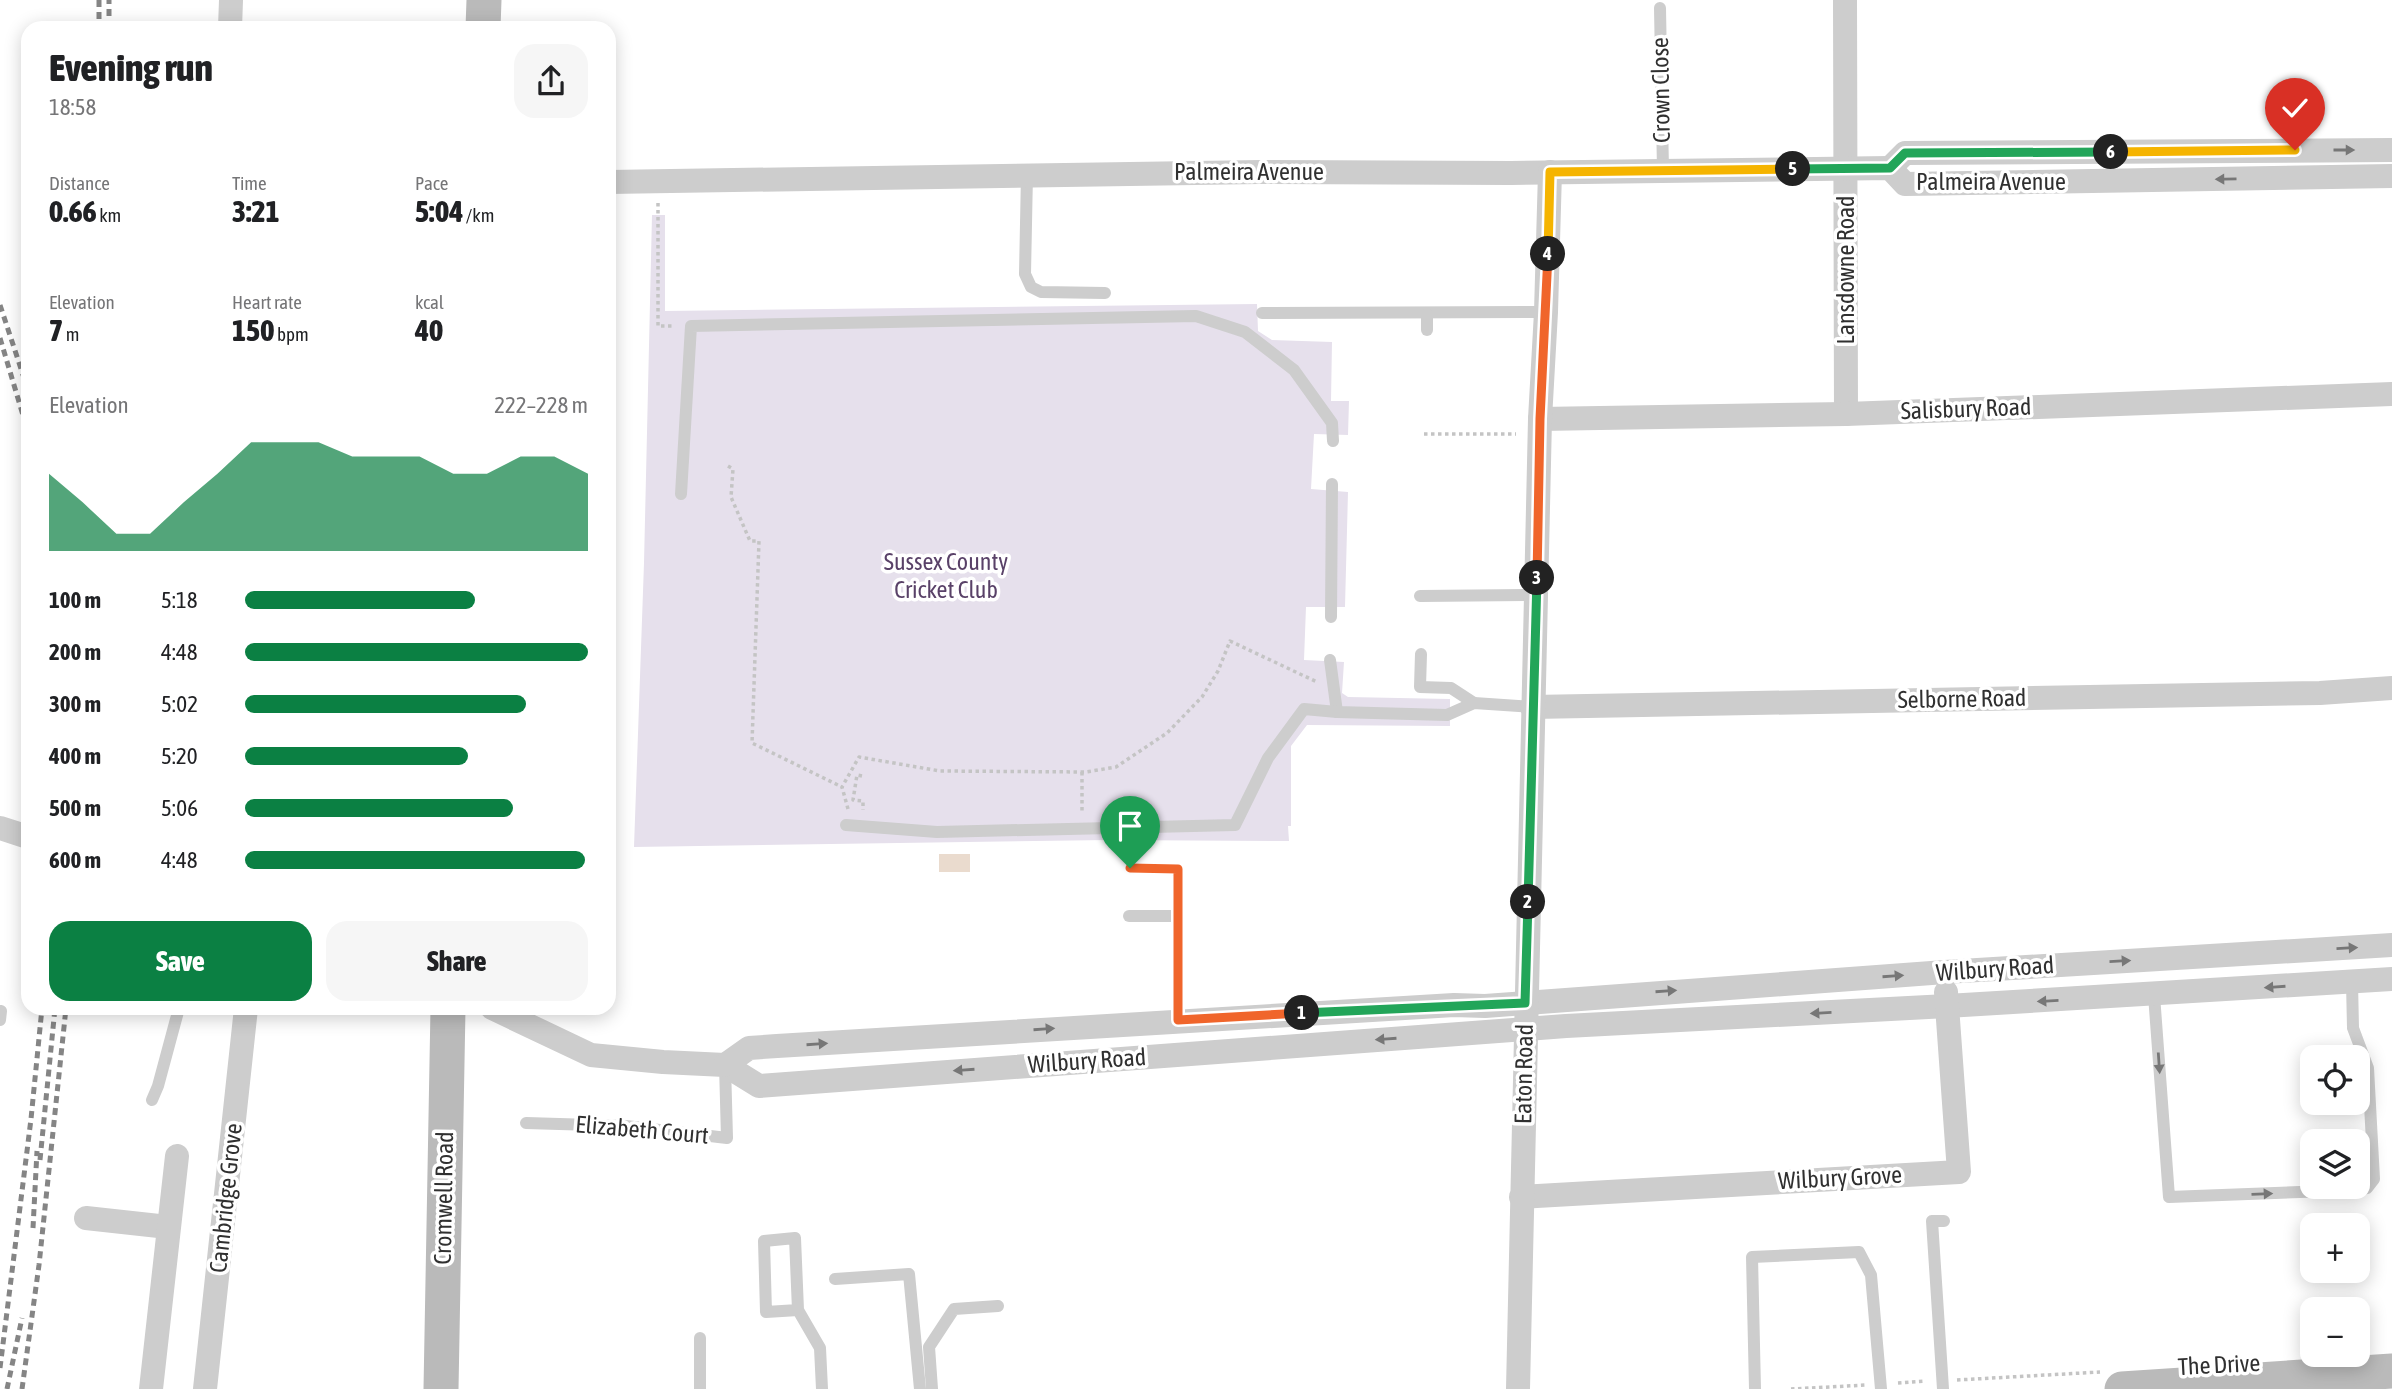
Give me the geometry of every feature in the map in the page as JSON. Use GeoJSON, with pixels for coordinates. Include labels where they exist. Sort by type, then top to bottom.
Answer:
{"type":"FeatureCollection","features":[{"type":"Feature","properties":{"kind":"main road"},"geometry":{"type":"LineString","coordinates":[[483,21],[484,0]]}},
{"type":"Feature","properties":{"kind":"main road","name":"Cromwell Road"},"geometry":{"type":"LineString","coordinates":[[441,1389],[448,1015]]}},
{"type":"Feature","properties":{"kind":"main road","name":"The Drive"},"geometry":{"type":"LineString","coordinates":[[2113,1380],[2313,1382],[2392,1371]]}},
{"type":"Feature","properties":{"kind":"street"},"geometry":{"type":"LineString","coordinates":[[230,21],[231,0]]}},
{"type":"Feature","properties":{"kind":"street","name":"Lansdowne Road"},"geometry":{"type":"LineString","coordinates":[[1845,0],[1846,414]]}},
{"type":"Feature","properties":{"kind":"street","name":"Palmeira Avenue"},"geometry":{"type":"LineString","coordinates":[[616,182],[1027,174],[1846,169],[1890,168],[1905,153],[2392,150]]}},
{"type":"Feature","properties":{"kind":"street","name":"Palmeira Avenue"},"geometry":{"type":"LineString","coordinates":[[1890,168],[1905,184],[2392,176]]}},
{"type":"Feature","properties":{"kind":"street","name":"Eaton Road"},"geometry":{"type":"LineString","coordinates":[[1518,1389],[1539,426],[1550,172]]}},
{"type":"Feature","properties":{"kind":"street","name":"Salisbury Road"},"geometry":{"type":"LineString","coordinates":[[1539,426],[2392,394]]}},
{"type":"Feature","properties":{"kind":"street","name":"Selborne Road"},"geometry":{"type":"LineString","coordinates":[[1532,707],[2306,693],[2392,688]]}},
{"type":"Feature","properties":{"kind":"street","name":"Wilbury Road"},"geometry":{"type":"LineString","coordinates":[[725,1065],[749,1048],[1178,1020],[1454,1005],[1485,1006],[1945,972],[2392,945]]}},
{"type":"Feature","properties":{"kind":"street","name":"Wilbury Grove"},"geometry":{"type":"LineString","coordinates":[[1521,1197],[1959,1172],[1945,972]]}},
{"type":"Feature","properties":{"kind":"street","name":"Wilbury Road"},"geometry":{"type":"LineString","coordinates":[[507,1015],[591,1055],[725,1065],[759,1086],[1455,1034],[2392,979]]}},
{"type":"Feature","properties":{"kind":"street"},"geometry":{"type":"LineString","coordinates":[[1598,996],[1599,1026]]}},
{"type":"Feature","properties":{"kind":"street"},"geometry":{"type":"LineString","coordinates":[[1454,1005],[1455,1034]]}},
{"type":"Feature","properties":{"kind":"street","name":"Cambridge Grove"},"geometry":{"type":"LineString","coordinates":[[205,1389],[245,1015]]}},
{"type":"Feature","properties":{"kind":"street"},"geometry":{"type":"LineString","coordinates":[[151,1389],[177,1156]]}},
{"type":"Feature","properties":{"kind":"street"},"geometry":{"type":"LineString","coordinates":[[86,1218],[168,1227]]}},
{"type":"Feature","properties":{"kind":"lane","name":"Crown Close"},"geometry":{"type":"LineString","coordinates":[[1660,8],[1663,171]]}},
{"type":"Feature","properties":{"kind":"lane"},"geometry":{"type":"LineString","coordinates":[[1027,174],[1026,274],[1031,287],[1041,292],[1105,293]]}},
{"type":"Feature","properties":{"kind":"lane"},"geometry":{"type":"LineString","coordinates":[[1262,313],[1546,312]]}},
{"type":"Feature","properties":{"kind":"lane"},"geometry":{"type":"LineString","coordinates":[[1427,314],[1427,330]]}},
{"type":"Feature","properties":{"kind":"lane"},"geometry":{"type":"LineString","coordinates":[[681,494],[691,326],[1196,316],[1245,332],[1294,370],[1332,423],[1332,441]]}},
{"type":"Feature","properties":{"kind":"lane"},"geometry":{"type":"LineString","coordinates":[[1331,617],[1332,484]]}},
{"type":"Feature","properties":{"kind":"lane"},"geometry":{"type":"LineString","coordinates":[[1420,596],[1536,595]]}},
{"type":"Feature","properties":{"kind":"lane"},"geometry":{"type":"LineString","coordinates":[[1421,654],[1420,687],[1451,688],[1474,703]]}},
{"type":"Feature","properties":{"kind":"lane"},"geometry":{"type":"LineString","coordinates":[[1330,660],[1337,712]]}},
{"type":"Feature","properties":{"kind":"lane"},"geometry":{"type":"LineString","coordinates":[[846,825],[937,832],[1235,825],[1268,758],[1304,709],[1447,715],[1474,703],[1532,707]]}},
{"type":"Feature","properties":{"kind":"lane"},"geometry":{"type":"LineString","coordinates":[[1130,868],[1178,869],[1178,1020]]}},
{"type":"Feature","properties":{"kind":"lane"},"geometry":{"type":"LineString","coordinates":[[1129,916],[1178,916]]}},
{"type":"Feature","properties":{"kind":"lane"},"geometry":{"type":"LineString","coordinates":[[2154,995],[2169,1197],[2356,1190],[2367,1188],[2374,1179],[2368,1068],[2353,1028],[2351,982]]}},
{"type":"Feature","properties":{"kind":"lane"},"geometry":{"type":"LineString","coordinates":[[0,1020],[1,1011]]}},
{"type":"Feature","properties":{"kind":"lane"},"geometry":{"type":"LineString","coordinates":[[152,1100],[177,1015]]}},
{"type":"Feature","properties":{"kind":"lane","name":"Elizabeth Court"},"geometry":{"type":"LineString","coordinates":[[526,1123],[626,1126],[727,1138],[725,1065]]}},
{"type":"Feature","properties":{"kind":"lane"},"geometry":{"type":"LineString","coordinates":[[1943,1385],[1932,1222],[1944,1221]]}},
{"type":"Feature","properties":{"kind":"lane"},"geometry":{"type":"LineString","coordinates":[[798,1310],[766,1312],[764,1241],[795,1238],[798,1310],[820,1348],[822,1389]]}},
{"type":"Feature","properties":{"kind":"lane"},"geometry":{"type":"LineString","coordinates":[[1755,1389],[1752,1257],[1859,1252],[1871,1275],[1880,1386]]}},
{"type":"Feature","properties":{"kind":"lane"},"geometry":{"type":"LineString","coordinates":[[835,1279],[908,1274],[920,1389]]}},
{"type":"Feature","properties":{"kind":"lane"},"geometry":{"type":"LineString","coordinates":[[932,1389],[929,1347],[954,1309],[998,1306]]}},
{"type":"Feature","properties":{"kind":"lane"},"geometry":{"type":"LineString","coordinates":[[700,1338],[700,1389]]}},
{"type":"Feature","properties":{"kind":"path"},"geometry":{"type":"LineString","coordinates":[[657,181],[658,326],[691,326]]}},
{"type":"Feature","properties":{"kind":"path"},"geometry":{"type":"LineString","coordinates":[[1424,433],[1539,426]]}},
{"type":"Feature","properties":{"kind":"path"},"geometry":{"type":"LineString","coordinates":[[728,466],[733,469],[731,497],[750,541],[758,541],[752,743],[842,787],[859,757],[940,771],[1082,772],[1116,767],[1167,733],[1202,697],[1218,671],[1230,641],[1333,690]]}},
{"type":"Feature","properties":{"kind":"path"},"geometry":{"type":"LineString","coordinates":[[1082,772],[1082,828]]}},
{"type":"Feature","properties":{"kind":"path"},"geometry":{"type":"LineString","coordinates":[[859,814],[873,813],[862,810],[863,801],[853,800],[857,775],[862,776]]}},
{"type":"Feature","properties":{"kind":"path"},"geometry":{"type":"LineString","coordinates":[[1791,1389],[2113,1380]]}},
{"type":"Feature","properties":{"kind":"green space","name":"Sussex County Cricket Club"},"geometry":{"type":"Polygon","coordinates":[[[652,215],[665,215],[665,311],[1257,304],[1258,331],[1272,340],[1332,342],[1331,401],[1349,401],[1348,435],[1314,434],[1311,489],[1348,492],[1345,607],[1306,607],[1304,660],[1344,662],[1342,693],[1348,697],[1450,699],[1450,726],[1307,725],[1291,746],[1289,841],[1108,840],[634,847],[652,215]]]}},
{"type":"Feature","properties":{"kind":"shaded area"},"geometry":{"type":"Polygon","coordinates":[[[939,854],[970,854],[970,872],[939,872],[939,854]]]}},
{"type":"Feature","properties":{"kind":"railway"},"geometry":{"type":"LineString","coordinates":[[99,0],[99,21]]}},
{"type":"Feature","properties":{"kind":"railway"},"geometry":{"type":"LineString","coordinates":[[109,0],[109,21]]}},
{"type":"Feature","properties":{"kind":"railway"},"geometry":{"type":"LineString","coordinates":[[0,305],[21,369]]}},
{"type":"Feature","properties":{"kind":"railway"},"geometry":{"type":"LineString","coordinates":[[0,338],[21,408]]}},
{"type":"Feature","properties":{"kind":"railway"},"geometry":{"type":"LineString","coordinates":[[0,1368],[41,1015]]}},
{"type":"Feature","properties":{"kind":"railway"},"geometry":{"type":"LineString","coordinates":[[40,1160],[54,1015]]}},
{"type":"Feature","properties":{"kind":"railway"},"geometry":{"type":"LineString","coordinates":[[22,1389],[39,1265],[65,1015]]}},
{"type":"Feature","properties":{"kind":"railway"},"geometry":{"type":"LineString","coordinates":[[33,1228],[37,1151]]}},
{"type":"Feature","properties":{"kind":"railway"},"geometry":{"type":"LineString","coordinates":[[7,1389],[22,1318]]}},
{"type":"Feature","properties":{"kind":"route"},"geometry":{"type":"LineString","coordinates":[[1130,868],[1178,869],[1178,1020],[1525,1003],[1540,419],[1550,172],[1890,168],[1905,153],[2295,150]]}}]}
